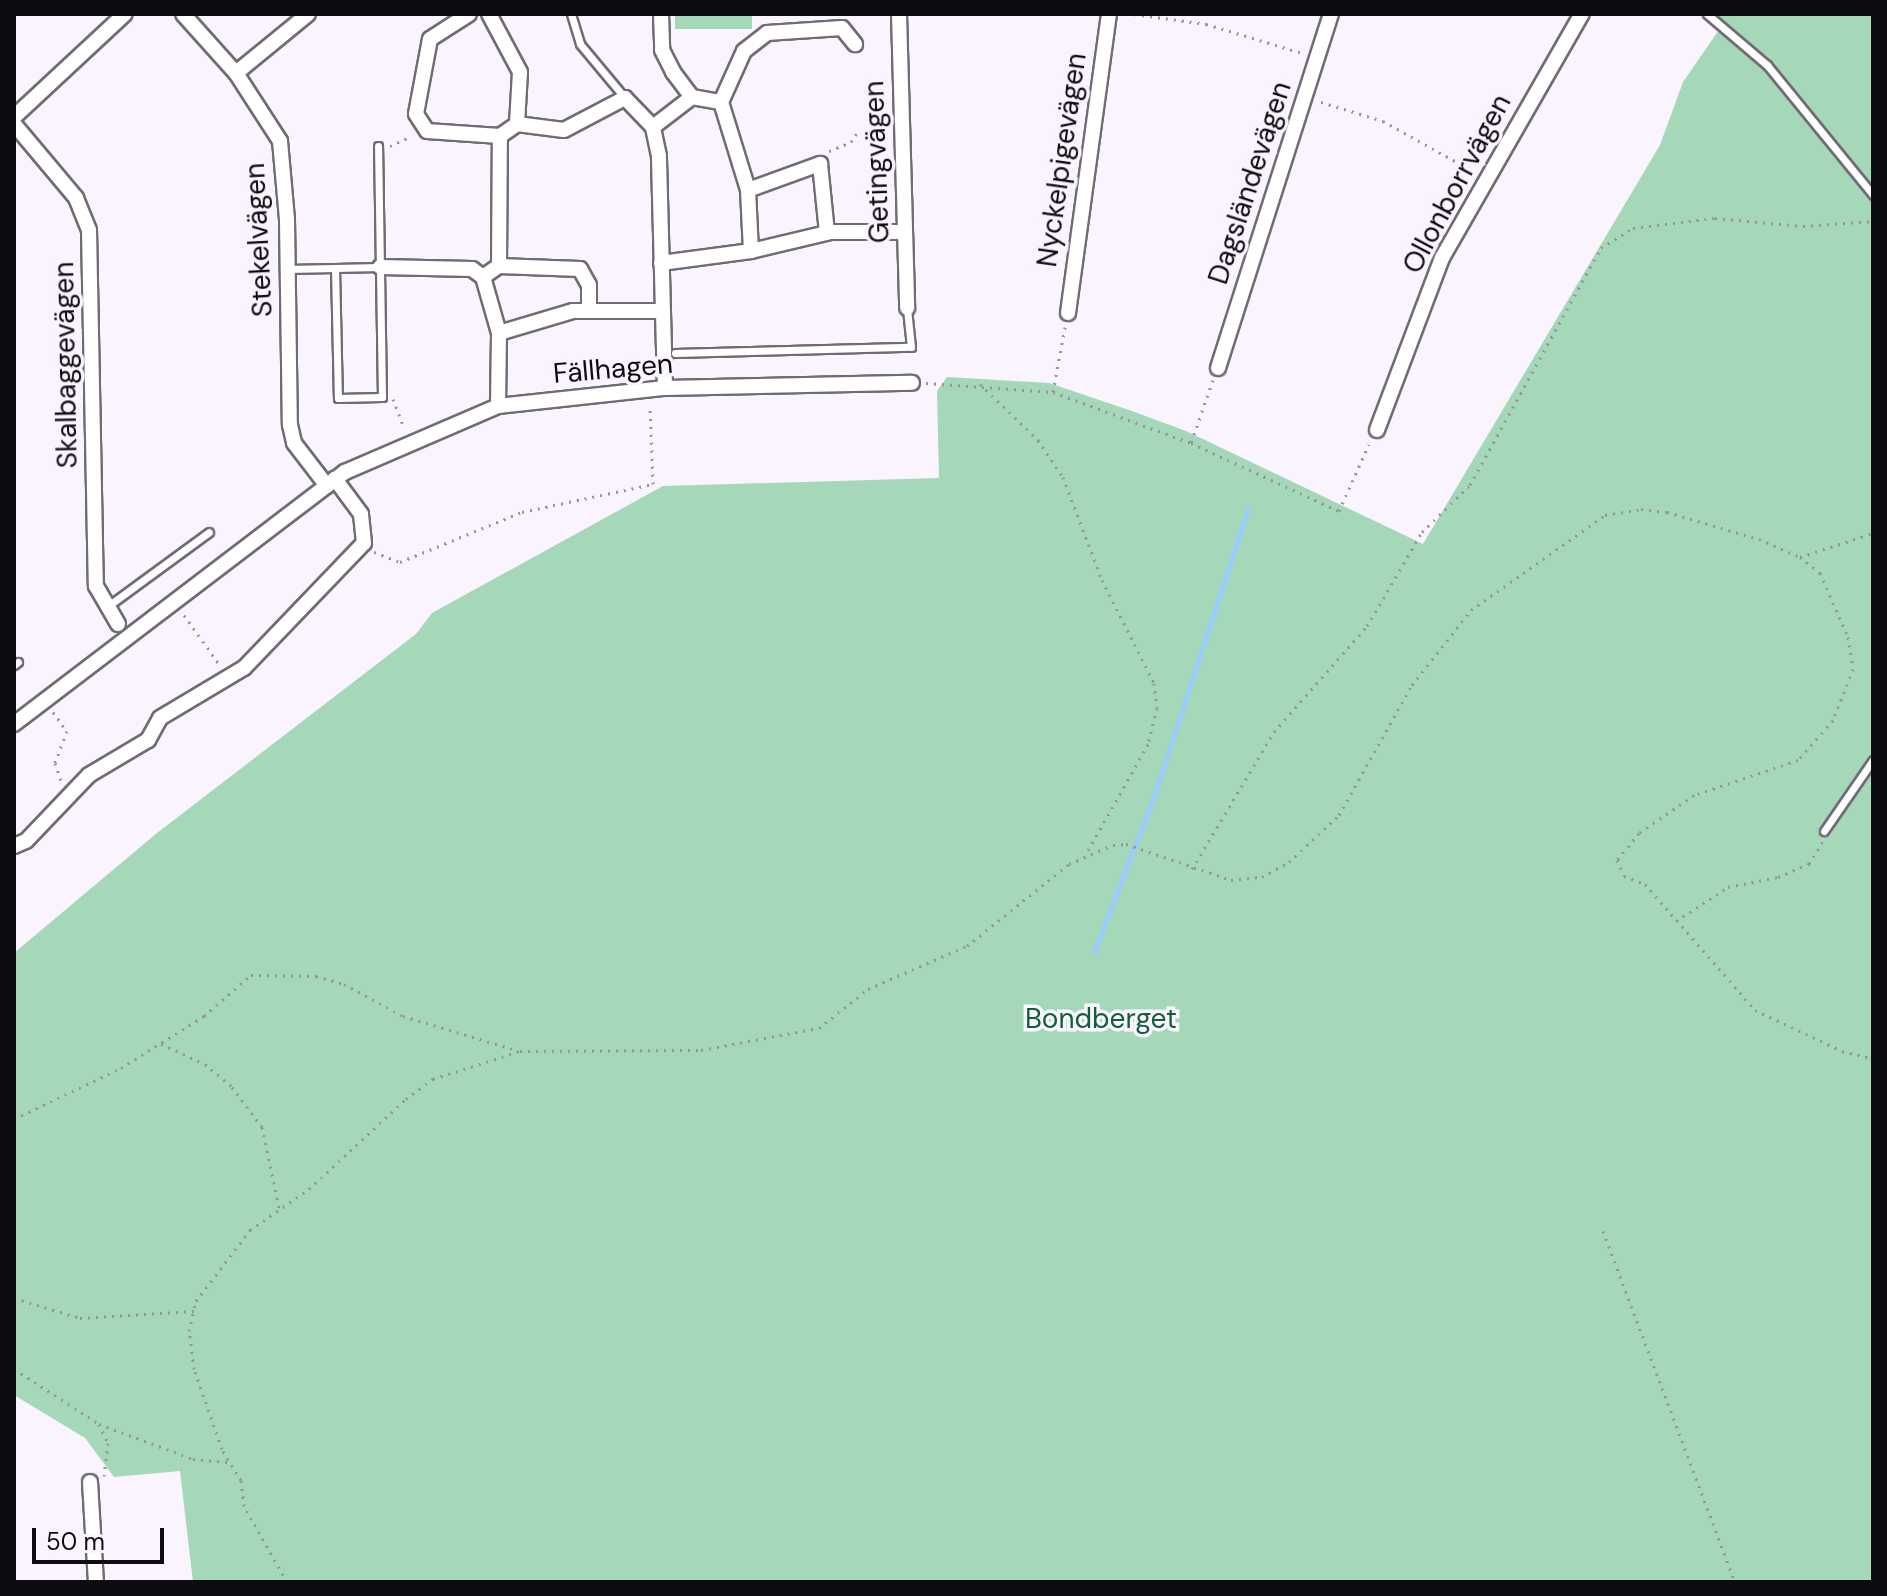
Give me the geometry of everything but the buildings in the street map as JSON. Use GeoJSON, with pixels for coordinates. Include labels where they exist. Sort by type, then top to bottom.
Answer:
{"type":"FeatureCollection","features":[{"type":"Feature","properties":{"kind":"street"},"geometry":{"type":"LineString","coordinates":[[14,117],[125,14]]}},
{"type":"Feature","properties":{"kind":"street","name":"Stekelvägen"},"geometry":{"type":"LineString","coordinates":[[183,14],[236,73],[280,141],[288,269],[290,425],[294,443],[331,482]]}},
{"type":"Feature","properties":{"kind":"street"},"geometry":{"type":"LineString","coordinates":[[236,73],[308,14]]}},
{"type":"Feature","properties":{"kind":"street"},"geometry":{"type":"LineString","coordinates":[[469,14],[430,39],[416,114],[421,127],[500,136],[517,124],[564,130],[625,98],[653,127],[659,156],[665,388]]}},
{"type":"Feature","properties":{"kind":"street"},"geometry":{"type":"LineString","coordinates":[[489,14],[520,72],[517,124]]}},
{"type":"Feature","properties":{"kind":"street"},"geometry":{"type":"LineString","coordinates":[[661,14],[662,50],[692,97]]}},
{"type":"Feature","properties":{"kind":"street"},"geometry":{"type":"LineString","coordinates":[[776,30],[778,14]]}},
{"type":"Feature","properties":{"kind":"street","name":"Getingvägen"},"geometry":{"type":"LineString","coordinates":[[899,14],[907,308]]}},
{"type":"Feature","properties":{"kind":"street","name":"Nyckelpigevägen"},"geometry":{"type":"LineString","coordinates":[[1068,313],[1109,14]]}},
{"type":"Feature","properties":{"kind":"street","name":"Dagsländevägen"},"geometry":{"type":"LineString","coordinates":[[1218,368],[1331,14]]}},
{"type":"Feature","properties":{"kind":"street","name":"Ollonborrvägen"},"geometry":{"type":"LineString","coordinates":[[1377,430],[1442,258],[1485,178],[1582,14]]}},
{"type":"Feature","properties":{"kind":"street"},"geometry":{"type":"LineString","coordinates":[[751,251],[748,190],[721,102],[744,51],[776,30],[842,28],[855,44]]}},
{"type":"Feature","properties":{"kind":"street"},"geometry":{"type":"LineString","coordinates":[[653,127],[692,97],[721,102]]}},
{"type":"Feature","properties":{"kind":"street","name":"Skalbaggevägen"},"geometry":{"type":"LineString","coordinates":[[14,124],[76,198],[89,230],[94,565],[96,586],[118,624]]}},
{"type":"Feature","properties":{"kind":"street"},"geometry":{"type":"LineString","coordinates":[[499,266],[500,136]]}},
{"type":"Feature","properties":{"kind":"street"},"geometry":{"type":"LineString","coordinates":[[748,190],[820,164],[827,233]]}},
{"type":"Feature","properties":{"kind":"street"},"geometry":{"type":"LineString","coordinates":[[661,263],[751,251],[827,233],[905,232]]}},
{"type":"Feature","properties":{"kind":"street"},"geometry":{"type":"LineString","coordinates":[[483,277],[499,266],[580,269],[589,285],[589,310]]}},
{"type":"Feature","properties":{"kind":"street"},"geometry":{"type":"LineString","coordinates":[[380,267],[472,269],[483,277],[499,333],[498,406]]}},
{"type":"Feature","properties":{"kind":"street"},"geometry":{"type":"LineString","coordinates":[[499,333],[589,310],[662,311]]}},
{"type":"Feature","properties":{"kind":"street","name":"Fällhagen"},"geometry":{"type":"LineString","coordinates":[[14,724],[331,482],[498,406],[665,388],[912,383]]}},
{"type":"Feature","properties":{"kind":"street"},"geometry":{"type":"LineString","coordinates":[[14,846],[26,841],[70,792],[148,740],[160,718],[244,668],[364,543],[361,514],[331,482]]}},
{"type":"Feature","properties":{"kind":"street"},"geometry":{"type":"LineString","coordinates":[[90,1482],[96,1582]]}},
{"type":"Feature","properties":{"kind":"lane"},"geometry":{"type":"LineString","coordinates":[[571,14],[580,44],[625,98]]}},
{"type":"Feature","properties":{"kind":"lane"},"geometry":{"type":"LineString","coordinates":[[1707,14],[1767,65],[1873,195]]}},
{"type":"Feature","properties":{"kind":"lane"},"geometry":{"type":"LineString","coordinates":[[335,268],[338,398],[382,397],[378,146]]}},
{"type":"Feature","properties":{"kind":"lane"},"geometry":{"type":"LineString","coordinates":[[288,269],[380,267]]}},
{"type":"Feature","properties":{"kind":"lane"},"geometry":{"type":"LineString","coordinates":[[675,353],[911,347],[907,308]]}},
{"type":"Feature","properties":{"kind":"lane"},"geometry":{"type":"LineString","coordinates":[[108,606],[209,532]]}},
{"type":"Feature","properties":{"kind":"lane"},"geometry":{"type":"LineString","coordinates":[[1824,831],[1842,812],[1873,760]]}},
{"type":"Feature","properties":{"kind":"path"},"geometry":{"type":"LineString","coordinates":[[1134,14],[1206,24],[1318,57]]}},
{"type":"Feature","properties":{"kind":"path"},"geometry":{"type":"LineString","coordinates":[[1306,97],[1383,121],[1485,178]]}},
{"type":"Feature","properties":{"kind":"path"},"geometry":{"type":"LineString","coordinates":[[378,146],[398,145],[421,127]]}},
{"type":"Feature","properties":{"kind":"path"},"geometry":{"type":"LineString","coordinates":[[820,164],[858,131]]}},
{"type":"Feature","properties":{"kind":"path"},"geometry":{"type":"LineString","coordinates":[[1192,869],[1274,732],[1367,626],[1422,532],[1470,485],[1601,248],[1633,228],[1715,218],[1803,226],[1873,221]]}},
{"type":"Feature","properties":{"kind":"path"},"geometry":{"type":"LineString","coordinates":[[1053,392],[1068,313]]}},
{"type":"Feature","properties":{"kind":"path"},"geometry":{"type":"LineString","coordinates":[[1191,443],[1218,368]]}},
{"type":"Feature","properties":{"kind":"path"},"geometry":{"type":"LineString","coordinates":[[912,383],[980,384],[1053,392],[1191,443],[1339,511],[1377,430]]}},
{"type":"Feature","properties":{"kind":"path"},"geometry":{"type":"LineString","coordinates":[[14,1119],[121,1068],[204,1016],[251,975],[280,973],[344,984],[403,1016],[520,1051],[701,1050],[819,1028],[868,989],[967,946],[1086,854],[1148,744],[1157,708],[1154,683],[1102,580],[1063,477],[1038,440],[980,384]]}},
{"type":"Feature","properties":{"kind":"path"},"geometry":{"type":"LineString","coordinates":[[364,543],[380,557],[400,562],[522,512],[653,484],[649,390]]}},
{"type":"Feature","properties":{"kind":"path"},"geometry":{"type":"LineString","coordinates":[[382,397],[397,401],[408,445]]}},
{"type":"Feature","properties":{"kind":"path"},"geometry":{"type":"LineString","coordinates":[[1086,854],[1126,844],[1231,880],[1262,877],[1314,842],[1339,815],[1437,648],[1471,610],[1605,515],[1641,509],[1667,512],[1800,557],[1820,573],[1848,637],[1853,669],[1847,694],[1816,743],[1798,760],[1694,795],[1639,833],[1617,860],[1624,876],[1645,884],[1755,1010],[1842,1051],[1873,1059]]}},
{"type":"Feature","properties":{"kind":"path"},"geometry":{"type":"LineString","coordinates":[[1800,557],[1873,533]]}},
{"type":"Feature","properties":{"kind":"path"},"geometry":{"type":"LineString","coordinates":[[174,601],[228,677]]}},
{"type":"Feature","properties":{"kind":"path"},"geometry":{"type":"LineString","coordinates":[[44,699],[67,731],[55,763],[70,792]]}},
{"type":"Feature","properties":{"kind":"path"},"geometry":{"type":"LineString","coordinates":[[1675,922],[1728,887],[1778,877],[1809,864],[1821,849],[1824,831]]}},
{"type":"Feature","properties":{"kind":"path"},"geometry":{"type":"LineString","coordinates":[[159,1043],[205,1064],[232,1087],[262,1127],[279,1208]]}},
{"type":"Feature","properties":{"kind":"path"},"geometry":{"type":"LineString","coordinates":[[287,1582],[244,1506],[241,1480],[230,1462],[194,1369],[189,1331],[194,1311],[229,1254],[279,1208],[309,1189],[433,1079],[520,1051]]}},
{"type":"Feature","properties":{"kind":"path"},"geometry":{"type":"LineString","coordinates":[[1603,1231],[1735,1582]]}},
{"type":"Feature","properties":{"kind":"path"},"geometry":{"type":"LineString","coordinates":[[14,1298],[80,1318],[194,1311]]}},
{"type":"Feature","properties":{"kind":"path"},"geometry":{"type":"LineString","coordinates":[[14,1369],[99,1424],[193,1459],[230,1462]]}},
{"type":"Feature","properties":{"kind":"path"},"geometry":{"type":"LineString","coordinates":[[90,1482],[106,1475],[109,1462],[99,1424]]}},
{"type":"Feature","properties":{"kind":"green space"},"geometry":{"type":"Polygon","coordinates":[[[675,14],[752,14],[752,29],[675,29],[675,14]]]}},
{"type":"Feature","properties":{"kind":"green space","name":"Bondberget"},"geometry":{"type":"Polygon","coordinates":[[[1704,14],[1873,14],[1873,1582],[193,1582],[180,1471],[114,1477],[85,1438],[14,1395],[14,953],[157,833],[416,634],[432,613],[663,486],[939,478],[937,391],[947,377],[1049,383],[1129,410],[1186,431],[1423,544],[1660,145],[1683,82],[1721,27],[1704,14]]]}},
{"type":"Feature","properties":{"kind":"waterway"},"geometry":{"type":"LineString","coordinates":[[1094,952],[1155,793],[1248,508]]}}]}
